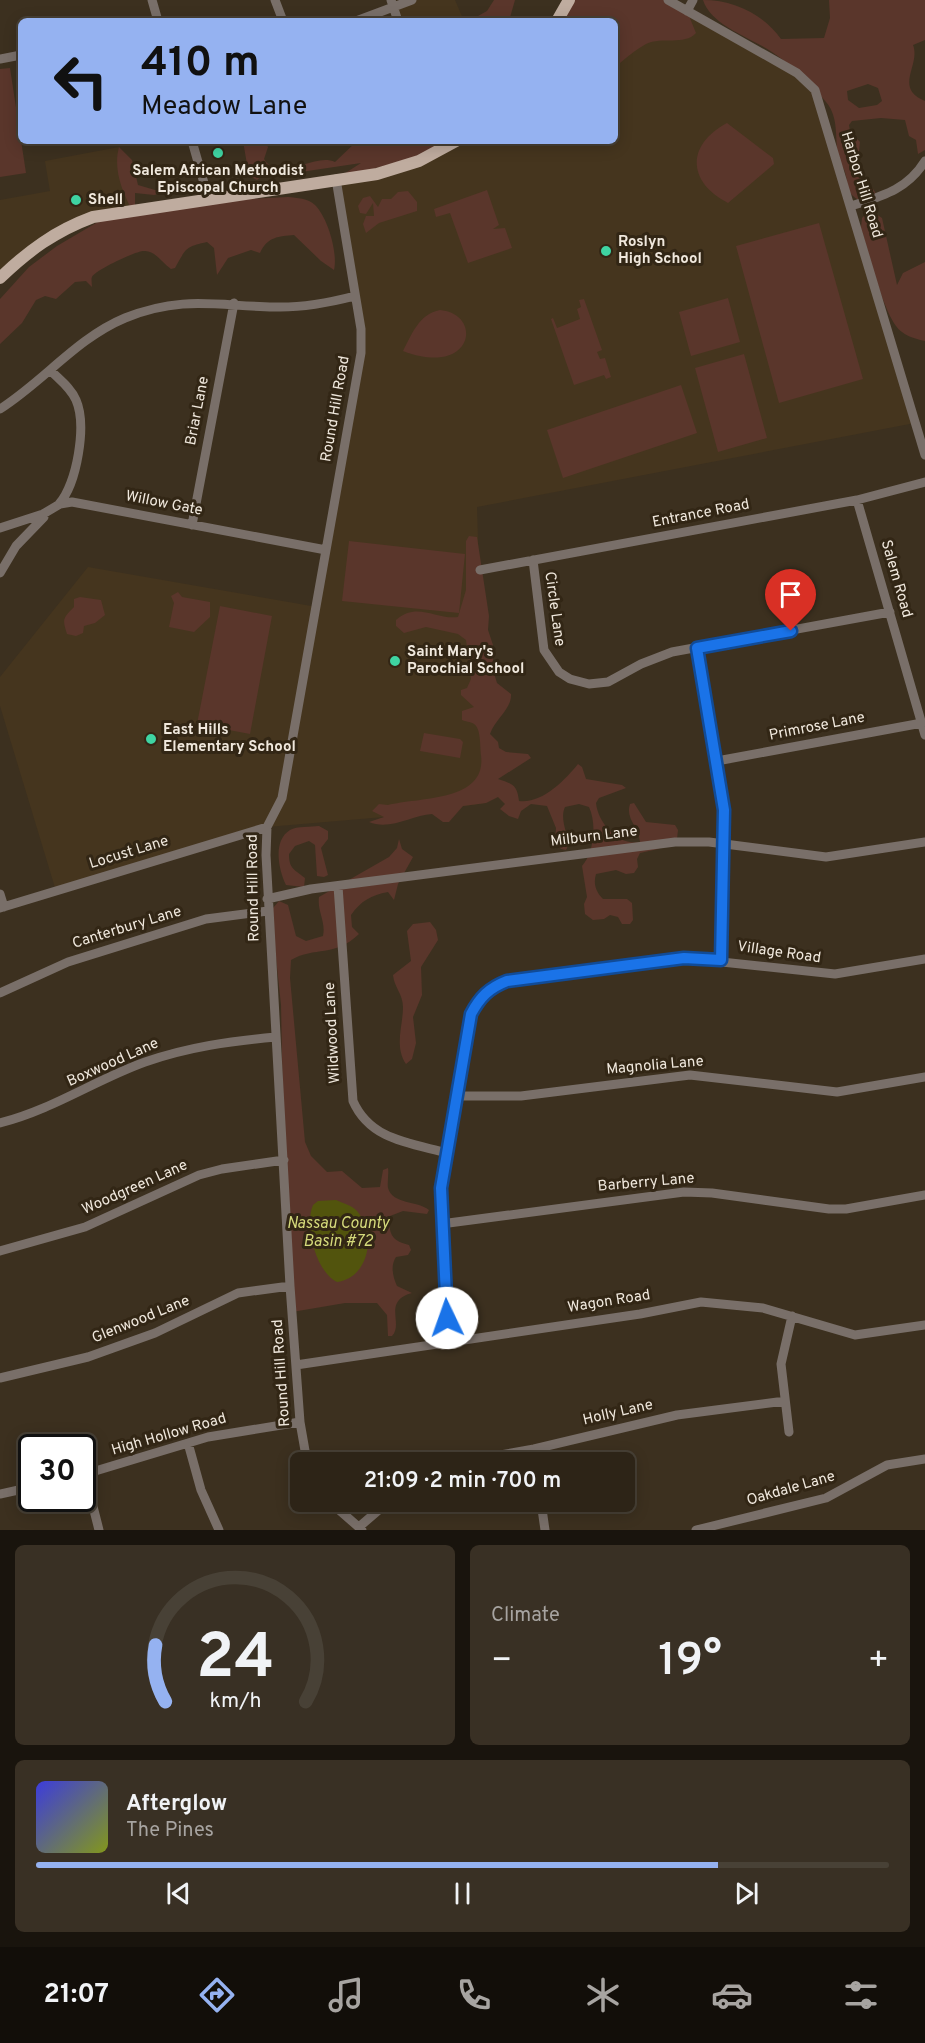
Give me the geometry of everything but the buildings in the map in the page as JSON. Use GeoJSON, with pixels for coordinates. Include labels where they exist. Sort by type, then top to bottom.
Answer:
{"type":"FeatureCollection","features":[{"type":"Feature","properties":{"kind":"main road"},"geometry":{"type":"LineString","coordinates":[[558,18],[569,0]]}},
{"type":"Feature","properties":{"kind":"main road"},"geometry":{"type":"LineString","coordinates":[[0,279],[24,255],[69,225],[106,214],[376,174],[412,164],[443,145]]}},
{"type":"Feature","properties":{"kind":"street"},"geometry":{"type":"LineString","coordinates":[[152,0],[157,18]]}},
{"type":"Feature","properties":{"kind":"street"},"geometry":{"type":"LineString","coordinates":[[275,0],[282,18]]}},
{"type":"Feature","properties":{"kind":"street"},"geometry":{"type":"LineString","coordinates":[[362,18],[392,4],[412,0]]}},
{"type":"Feature","properties":{"kind":"street","name":"Harbor Hill Road"},"geometry":{"type":"LineString","coordinates":[[668,0],[773,58],[812,86],[821,105],[925,455]]}},
{"type":"Feature","properties":{"kind":"street"},"geometry":{"type":"LineString","coordinates":[[687,11],[693,0]]}},
{"type":"Feature","properties":{"kind":"street"},"geometry":{"type":"LineString","coordinates":[[0,59],[18,56]]}},
{"type":"Feature","properties":{"kind":"street"},"geometry":{"type":"LineString","coordinates":[[193,144],[208,198]]}},
{"type":"Feature","properties":{"kind":"street"},"geometry":{"type":"LineString","coordinates":[[851,206],[899,189],[914,178],[925,161]]}},
{"type":"Feature","properties":{"kind":"street","name":"Round Hill Road"},"geometry":{"type":"LineString","coordinates":[[305,1452],[300,1422],[290,1286],[267,899],[267,827],[277,813],[282,798],[361,353],[361,329],[336,179]]}},
{"type":"Feature","properties":{"kind":"street"},"geometry":{"type":"LineString","coordinates":[[0,409],[51,371],[80,344],[129,317],[189,303],[234,303],[284,307],[333,302],[355,296]]}},
{"type":"Feature","properties":{"kind":"street","name":"Briar Lane"},"geometry":{"type":"LineString","coordinates":[[192,525],[234,303]]}},
{"type":"Feature","properties":{"kind":"street"},"geometry":{"type":"LineString","coordinates":[[0,573],[32,526],[60,504],[67,493],[81,440],[80,418],[74,395],[51,371]]}},
{"type":"Feature","properties":{"kind":"street","name":"Entrance Road"},"geometry":{"type":"LineString","coordinates":[[480,570],[857,500],[925,482]]}},
{"type":"Feature","properties":{"kind":"street","name":"Salem Road"},"geometry":{"type":"LineString","coordinates":[[857,500],[925,735]]}},
{"type":"Feature","properties":{"kind":"street","name":"Willow Gate"},"geometry":{"type":"LineString","coordinates":[[0,528],[43,514],[60,504],[76,502],[326,550]]}},
{"type":"Feature","properties":{"kind":"street","name":"Circle Lane"},"geometry":{"type":"LineString","coordinates":[[533,560],[544,650],[553,667],[570,679],[589,684],[608,682],[654,658],[890,612]]}},
{"type":"Feature","properties":{"kind":"street"},"geometry":{"type":"LineString","coordinates":[[697,648],[724,810],[721,960]]}},
{"type":"Feature","properties":{"kind":"street","name":"Primrose Lane"},"geometry":{"type":"LineString","coordinates":[[717,761],[922,723]]}},
{"type":"Feature","properties":{"kind":"street","name":"Locust Lane"},"geometry":{"type":"LineString","coordinates":[[2,908],[267,827]]}},
{"type":"Feature","properties":{"kind":"street","name":"Milburn Lane"},"geometry":{"type":"LineString","coordinates":[[267,899],[285,893],[675,842],[724,844],[826,857],[925,842]]}},
{"type":"Feature","properties":{"kind":"street","name":"Wildwood Lane"},"geometry":{"type":"LineString","coordinates":[[338,886],[353,1101],[363,1120],[380,1134],[447,1153]]}},
{"type":"Feature","properties":{"kind":"street"},"geometry":{"type":"LineString","coordinates":[[0,894],[2,908]]}},
{"type":"Feature","properties":{"kind":"street","name":"Canterbury Lane"},"geometry":{"type":"LineString","coordinates":[[0,993],[68,963],[206,919],[268,912]]}},
{"type":"Feature","properties":{"kind":"street","name":"Village Road"},"geometry":{"type":"LineString","coordinates":[[448,1341],[441,1188],[471,1014],[479,1000],[499,984],[525,978],[684,958],[721,960],[835,974],[925,959]]}},
{"type":"Feature","properties":{"kind":"street","name":"Boxwood Lane"},"geometry":{"type":"LineString","coordinates":[[0,1123],[69,1099],[143,1063],[184,1050],[276,1037]]}},
{"type":"Feature","properties":{"kind":"street","name":"Magnolia Lane"},"geometry":{"type":"LineString","coordinates":[[458,1095],[521,1096],[690,1075],[830,1092],[925,1077]]}},
{"type":"Feature","properties":{"kind":"street","name":"Woodgreen Lane"},"geometry":{"type":"LineString","coordinates":[[0,1251],[85,1227],[199,1175],[222,1169],[284,1160]]}},
{"type":"Feature","properties":{"kind":"street","name":"Barberry Lane"},"geometry":{"type":"LineString","coordinates":[[441,1224],[684,1192],[712,1193],[829,1209],[846,1209],[925,1196]]}},
{"type":"Feature","properties":{"kind":"street","name":"Glenwood Lane"},"geometry":{"type":"LineString","coordinates":[[0,1378],[88,1357],[155,1333],[238,1293],[290,1286]]}},
{"type":"Feature","properties":{"kind":"street","name":"Wagon Road"},"geometry":{"type":"LineString","coordinates":[[296,1365],[640,1314],[701,1302],[755,1307],[855,1335],[925,1325]]}},
{"type":"Feature","properties":{"kind":"street"},"geometry":{"type":"LineString","coordinates":[[789,1432],[781,1358],[792,1316]]}},
{"type":"Feature","properties":{"kind":"street","name":"Holly Lane"},"geometry":{"type":"LineString","coordinates":[[517,1452],[677,1415],[785,1401]]}},
{"type":"Feature","properties":{"kind":"street","name":"High Hollow Road"},"geometry":{"type":"LineString","coordinates":[[96,1471],[233,1431],[300,1422]]}},
{"type":"Feature","properties":{"kind":"street"},"geometry":{"type":"LineString","coordinates":[[188,1443],[201,1490],[219,1530]]}},
{"type":"Feature","properties":{"kind":"street","name":"Oakdale Lane"},"geometry":{"type":"LineString","coordinates":[[696,1530],[826,1498],[887,1465],[925,1459]]}},
{"type":"Feature","properties":{"kind":"street"},"geometry":{"type":"LineString","coordinates":[[0,1494],[18,1490]]}},
{"type":"Feature","properties":{"kind":"street"},"geometry":{"type":"LineString","coordinates":[[94,1512],[99,1530]]}},
{"type":"Feature","properties":{"kind":"street"},"geometry":{"type":"LineString","coordinates":[[342,1512],[360,1528],[377,1512]]}},
{"type":"Feature","properties":{"kind":"street"},"geometry":{"type":"LineString","coordinates":[[542,1512],[545,1530]]}},
{"type":"Feature","properties":{"kind":"shaded area"},"geometry":{"type":"Polygon","coordinates":[[[412,0],[455,0],[463,18],[397,18],[393,7],[412,0]]]}},
{"type":"Feature","properties":{"kind":"shaded area"},"geometry":{"type":"Polygon","coordinates":[[[494,0],[515,0],[510,18],[474,18],[487,11],[494,0]]]}},
{"type":"Feature","properties":{"kind":"shaded area"},"geometry":{"type":"Polygon","coordinates":[[[569,0],[670,0],[687,11],[696,33],[685,39],[646,44],[618,65],[618,18],[559,18],[569,0]]]}},
{"type":"Feature","properties":{"kind":"shaded area","name":"Roslyn High School"},"geometry":{"type":"Polygon","coordinates":[[[668,0],[812,86],[915,423],[477,507],[486,803],[384,817],[267,827],[56,891],[0,706],[0,677],[88,567],[317,607],[361,353],[336,179],[444,149],[443,144],[618,144],[618,20],[668,0]]]}},
{"type":"Feature","properties":{"kind":"shaded area"},"geometry":{"type":"Polygon","coordinates":[[[703,0],[726,3],[747,10],[766,22],[781,39],[824,38],[830,18],[829,0],[925,0],[925,40],[913,45],[914,60],[909,83],[916,96],[925,101],[925,150],[918,154],[916,140],[909,136],[905,120],[881,118],[852,121],[849,125],[850,131],[860,142],[858,161],[863,183],[871,186],[877,195],[862,201],[857,199],[849,190],[845,172],[839,160],[835,122],[826,102],[787,63],[723,24],[707,9],[703,0]],[[868,84],[847,91],[848,100],[859,108],[877,105],[882,101],[878,88],[868,84]]]}},
{"type":"Feature","properties":{"kind":"shaded area"},"geometry":{"type":"Polygon","coordinates":[[[10,68],[18,120],[18,144],[22,144],[26,173],[0,177],[0,69],[10,68]]]}},
{"type":"Feature","properties":{"kind":"shaded area"},"geometry":{"type":"Polygon","coordinates":[[[727,123],[773,158],[774,164],[728,203],[705,185],[699,174],[697,163],[698,152],[704,142],[727,123]]]}},
{"type":"Feature","properties":{"kind":"shaded area"},"geometry":{"type":"Polygon","coordinates":[[[244,144],[266,144],[268,147],[264,159],[271,166],[279,169],[288,169],[317,161],[335,162],[354,144],[443,144],[445,149],[336,179],[361,163],[274,176],[265,174],[257,180],[249,176],[244,144]]]}},
{"type":"Feature","properties":{"kind":"shaded area"},"geometry":{"type":"Polygon","coordinates":[[[119,147],[133,210],[69,225],[0,278],[0,200],[50,191],[45,161],[119,147]]]}},
{"type":"Feature","properties":{"kind":"shaded area"},"geometry":{"type":"Polygon","coordinates":[[[119,147],[132,160],[138,185],[155,190],[178,189],[154,195],[135,193],[135,205],[288,197],[309,201],[320,211],[331,236],[335,255],[334,270],[294,235],[278,237],[270,241],[260,253],[251,250],[228,258],[217,275],[214,248],[207,242],[186,250],[175,268],[171,269],[152,253],[139,252],[94,274],[92,287],[86,281],[75,282],[56,299],[45,296],[36,300],[22,323],[0,344],[0,299],[29,267],[57,246],[96,223],[132,210],[118,172],[119,147]]]}},
{"type":"Feature","properties":{"kind":"shaded area"},"geometry":{"type":"Polygon","coordinates":[[[487,190],[499,225],[493,229],[505,228],[512,248],[468,263],[450,213],[436,217],[434,209],[487,190]]]}},
{"type":"Feature","properties":{"kind":"shaded area"},"geometry":{"type":"Polygon","coordinates":[[[408,191],[417,202],[417,211],[379,223],[366,233],[363,224],[366,216],[374,216],[373,203],[366,214],[360,213],[358,206],[363,198],[370,196],[378,207],[382,199],[391,199],[398,192],[408,191]]]}},
{"type":"Feature","properties":{"kind":"shaded area"},"geometry":{"type":"Polygon","coordinates":[[[870,210],[882,218],[897,285],[903,273],[925,262],[925,341],[902,332],[885,305],[861,228],[862,218],[870,210]]]}},
{"type":"Feature","properties":{"kind":"shaded area"},"geometry":{"type":"Polygon","coordinates":[[[819,223],[863,379],[779,403],[736,246],[819,223]]]}},
{"type":"Feature","properties":{"kind":"shaded area"},"geometry":{"type":"Polygon","coordinates":[[[728,298],[740,342],[691,356],[679,312],[728,298]]]}},
{"type":"Feature","properties":{"kind":"shaded area"},"geometry":{"type":"Polygon","coordinates":[[[584,299],[602,350],[597,352],[600,359],[605,358],[611,377],[606,379],[604,375],[574,385],[551,319],[553,318],[557,328],[580,319],[577,309],[581,307],[579,300],[584,299]]]}},
{"type":"Feature","properties":{"kind":"shaded area"},"geometry":{"type":"Polygon","coordinates":[[[440,310],[454,314],[463,322],[466,332],[464,342],[457,351],[445,357],[426,357],[403,351],[421,320],[440,310]]]}},
{"type":"Feature","properties":{"kind":"shaded area"},"geometry":{"type":"Polygon","coordinates":[[[744,354],[767,438],[718,452],[695,368],[744,354]]]}},
{"type":"Feature","properties":{"kind":"shaded area"},"geometry":{"type":"Polygon","coordinates":[[[681,385],[697,433],[563,478],[547,430],[681,385]]]}},
{"type":"Feature","properties":{"kind":"shaded area"},"geometry":{"type":"Polygon","coordinates":[[[469,536],[477,537],[489,616],[488,630],[493,645],[493,670],[497,683],[511,694],[509,704],[490,734],[498,742],[499,748],[506,752],[528,754],[531,758],[498,779],[513,786],[519,801],[528,801],[552,790],[578,764],[582,767],[586,779],[622,785],[626,788],[599,798],[596,803],[605,825],[617,837],[640,842],[629,814],[630,804],[634,803],[646,822],[675,825],[678,830],[677,839],[658,849],[640,853],[637,859],[638,867],[634,873],[626,874],[616,870],[596,874],[596,888],[603,899],[627,899],[632,903],[633,920],[630,924],[622,924],[618,917],[610,915],[604,919],[593,920],[585,914],[584,904],[587,897],[582,866],[589,854],[593,838],[593,822],[589,807],[579,804],[565,807],[563,819],[568,841],[566,850],[561,849],[555,842],[556,828],[547,806],[531,804],[521,811],[518,819],[500,809],[505,804],[498,797],[486,803],[463,806],[449,822],[443,822],[432,814],[393,824],[369,822],[384,817],[372,811],[379,804],[388,805],[449,795],[473,782],[480,770],[478,729],[472,723],[462,720],[462,711],[474,707],[461,695],[461,690],[467,688],[471,679],[466,640],[458,634],[426,627],[404,633],[396,626],[396,620],[411,612],[419,611],[458,617],[466,590],[466,541],[469,536]]]}},
{"type":"Feature","properties":{"kind":"shaded area"},"geometry":{"type":"Polygon","coordinates":[[[349,541],[465,554],[459,613],[342,601],[349,541]]]}},
{"type":"Feature","properties":{"kind":"shaded area"},"geometry":{"type":"Polygon","coordinates":[[[178,592],[182,597],[210,602],[210,617],[194,632],[169,627],[174,603],[171,596],[178,592]]]}},
{"type":"Feature","properties":{"kind":"shaded area"},"geometry":{"type":"Polygon","coordinates":[[[80,597],[101,600],[105,615],[95,623],[84,626],[83,633],[76,636],[67,634],[64,619],[74,607],[74,599],[80,597]]]}},
{"type":"Feature","properties":{"kind":"shaded area"},"geometry":{"type":"Polygon","coordinates":[[[220,606],[272,616],[250,734],[197,724],[220,606]]]}},
{"type":"Feature","properties":{"kind":"shaded area"},"geometry":{"type":"Polygon","coordinates":[[[424,733],[460,739],[463,742],[460,758],[420,751],[424,733]]]}},
{"type":"Feature","properties":{"kind":"shaded area"},"geometry":{"type":"Polygon","coordinates":[[[319,826],[328,831],[328,839],[321,848],[328,875],[317,876],[315,845],[309,841],[295,846],[289,854],[291,866],[305,878],[304,887],[286,885],[279,864],[279,849],[284,835],[300,827],[319,826]]]}},
{"type":"Feature","properties":{"kind":"shaded area"},"geometry":{"type":"Polygon","coordinates":[[[399,839],[402,849],[413,857],[398,884],[394,900],[388,892],[363,902],[351,915],[352,927],[359,934],[341,946],[308,953],[291,960],[290,978],[305,1142],[311,1156],[327,1172],[342,1171],[362,1188],[380,1187],[383,1170],[388,1168],[388,1188],[391,1193],[400,1200],[429,1210],[427,1214],[403,1211],[390,1216],[392,1236],[409,1245],[411,1250],[408,1255],[396,1257],[394,1260],[394,1279],[397,1286],[412,1293],[398,1301],[395,1331],[392,1336],[388,1336],[387,1315],[377,1303],[345,1303],[292,1312],[284,1160],[281,1005],[272,920],[273,908],[279,901],[288,905],[296,936],[306,941],[323,936],[319,897],[389,857],[397,848],[399,839]]]}},
{"type":"Feature","properties":{"kind":"shaded area"},"geometry":{"type":"Polygon","coordinates":[[[430,922],[436,930],[438,940],[421,967],[422,995],[413,1017],[416,1043],[412,1059],[406,1064],[400,1050],[403,1002],[393,975],[411,961],[407,931],[413,924],[430,922]]]}},
{"type":"Feature","properties":{"kind":"water","name":"Nassau County Basin #72"},"geometry":{"type":"Polygon","coordinates":[[[336,1200],[357,1211],[367,1231],[368,1243],[363,1264],[348,1279],[337,1282],[323,1269],[318,1259],[310,1224],[313,1205],[318,1201],[336,1200]]]}},
{"type":"Feature","properties":{"kind":"place","name":"Salem African Methodist Episcopal Church"},"geometry":{"type":"Point","coordinates":[218,153]}},
{"type":"Feature","properties":{"kind":"place","name":"Shell"},"geometry":{"type":"Point","coordinates":[76,200]}},
{"type":"Feature","properties":{"kind":"place","name":"Roslyn High School"},"geometry":{"type":"Point","coordinates":[606,251]}},
{"type":"Feature","properties":{"kind":"place","name":"Saint Mary's Parochial School"},"geometry":{"type":"Point","coordinates":[395,661]}},
{"type":"Feature","properties":{"kind":"place","name":"East Hills Elementary School"},"geometry":{"type":"Point","coordinates":[151,739]}},
{"type":"Feature","properties":{"kind":"route"},"geometry":{"type":"LineString","coordinates":[[447,1318],[441,1188],[471,1014],[489,989],[507,981],[684,958],[721,960],[723,794],[697,648],[791,631]]}}]}
